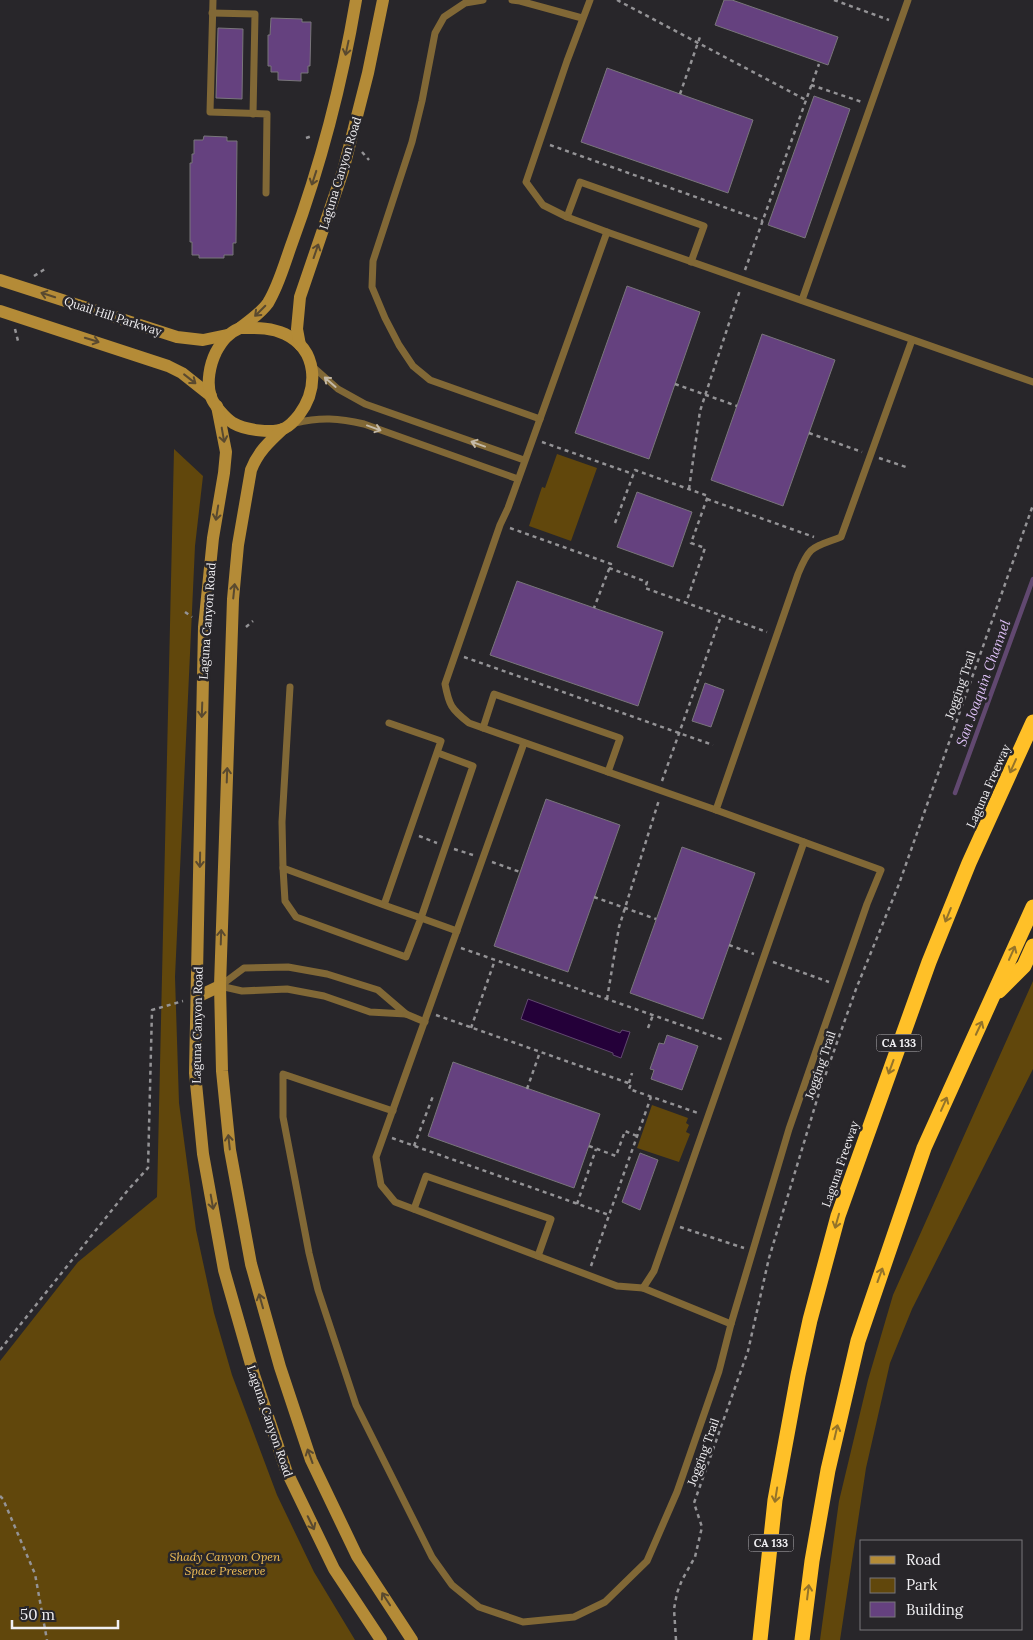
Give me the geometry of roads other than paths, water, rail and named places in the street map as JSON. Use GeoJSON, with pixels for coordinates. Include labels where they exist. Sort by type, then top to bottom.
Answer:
{"type":"FeatureCollection","features":[{"type":"Feature","properties":{"kind":"highway","name":"Laguna Freeway"},"geometry":{"type":"LineString","coordinates":[[760,1640],[775,1500],[810,1320],[838,1216],[929,962],[970,863],[1033,722]]}},
{"type":"Feature","properties":{"kind":"highway"},"geometry":{"type":"LineString","coordinates":[[802,1640],[812,1561],[828,1470],[858,1341],[924,1148],[1033,907]]}},
{"type":"Feature","properties":{"kind":"highway"},"geometry":{"type":"LineString","coordinates":[[992,998],[1024,966],[1033,946]]}},
{"type":"Feature","properties":{"kind":"main road","name":"Laguna Canyon Road"},"geometry":{"type":"LineString","coordinates":[[240,328],[267,304],[297,230],[316,176],[328,132],[349,41],[356,0]]}},
{"type":"Feature","properties":{"kind":"main road","name":"Laguna Canyon Road"},"geometry":{"type":"LineString","coordinates":[[300,345],[297,329],[300,297],[343,172],[368,73],[383,0]]}},
{"type":"Feature","properties":{"kind":"main road","name":"Quail Hill Parkway"},"geometry":{"type":"LineString","coordinates":[[0,280],[177,337],[203,340],[227,335]]}},
{"type":"Feature","properties":{"kind":"main road"},"geometry":{"type":"LineString","coordinates":[[0,311],[168,366],[182,373],[214,401],[232,423],[264,431],[288,426],[306,405],[313,386],[312,366],[300,345],[285,334],[265,328],[240,328],[227,335],[212,362],[209,375],[214,401]]}},
{"type":"Feature","properties":{"kind":"main road","name":"Laguna Canyon Road"},"geometry":{"type":"LineString","coordinates":[[214,401],[226,452],[206,596],[204,626],[195,1073],[203,1154],[224,1270],[254,1375],[286,1470],[334,1568],[380,1640]]}},
{"type":"Feature","properties":{"kind":"main road","name":"Laguna Canyon Road"},"geometry":{"type":"LineString","coordinates":[[288,426],[265,445],[253,464],[238,546],[231,639],[220,986],[222,1071],[230,1150],[250,1264],[280,1367],[311,1460],[358,1556],[412,1640]]}},
{"type":"Feature","properties":{"kind":"main road"},"geometry":{"type":"LineString","coordinates":[[197,997],[220,986]]}},
{"type":"Feature","properties":{"kind":"lane"},"geometry":{"type":"LineString","coordinates":[[213,0],[210,112],[267,114],[266,193]]}},
{"type":"Feature","properties":{"kind":"lane"},"geometry":{"type":"LineString","coordinates":[[483,0],[465,3],[444,17],[436,33],[412,142],[373,261],[372,287],[399,346],[413,366],[430,380],[540,420]]}},
{"type":"Feature","properties":{"kind":"lane"},"geometry":{"type":"LineString","coordinates":[[512,0],[582,18]]}},
{"type":"Feature","properties":{"kind":"lane"},"geometry":{"type":"LineString","coordinates":[[590,0],[582,18],[526,182],[542,204],[567,217],[606,232],[1033,382]]}},
{"type":"Feature","properties":{"kind":"lane"},"geometry":{"type":"LineString","coordinates":[[802,300],[908,0]]}},
{"type":"Feature","properties":{"kind":"lane"},"geometry":{"type":"LineString","coordinates":[[212,13],[255,14],[253,114]]}},
{"type":"Feature","properties":{"kind":"lane"},"geometry":{"type":"LineString","coordinates":[[567,217],[580,182],[704,226],[691,262]]}},
{"type":"Feature","properties":{"kind":"lane"},"geometry":{"type":"LineString","coordinates":[[392,1111],[283,1074],[283,1117],[309,1253],[318,1290],[356,1405],[432,1557],[452,1585],[479,1607],[523,1622],[574,1617],[605,1602],[647,1561],[677,1492],[719,1370],[789,1129],[867,904],[881,870],[483,728],[469,722],[453,711],[447,697],[445,684],[500,524],[508,508],[540,420],[606,232]]}},
{"type":"Feature","properties":{"kind":"lane"},"geometry":{"type":"LineString","coordinates":[[716,810],[806,554],[813,548],[841,537],[912,340]]}},
{"type":"Feature","properties":{"kind":"lane"},"geometry":{"type":"LineString","coordinates":[[312,366],[338,389],[366,404],[524,460]]}},
{"type":"Feature","properties":{"kind":"lane"},"geometry":{"type":"LineString","coordinates":[[288,426],[313,419],[330,418],[364,424],[518,480]]}},
{"type":"Feature","properties":{"kind":"lane"},"geometry":{"type":"LineString","coordinates":[[290,687],[283,805],[283,868],[285,901],[296,917],[406,957],[473,766],[438,753]]}},
{"type":"Feature","properties":{"kind":"lane"},"geometry":{"type":"LineString","coordinates":[[483,728],[494,694],[620,738],[608,772]]}},
{"type":"Feature","properties":{"kind":"lane"},"geometry":{"type":"LineString","coordinates":[[384,905],[441,741],[389,723]]}},
{"type":"Feature","properties":{"kind":"lane"},"geometry":{"type":"LineString","coordinates":[[524,743],[376,1157],[381,1185],[395,1202],[414,1210],[617,1286],[643,1288],[731,1324]]}},
{"type":"Feature","properties":{"kind":"lane"},"geometry":{"type":"LineString","coordinates":[[643,1288],[654,1271],[804,842]]}},
{"type":"Feature","properties":{"kind":"lane"},"geometry":{"type":"LineString","coordinates":[[283,868],[457,931]]}},
{"type":"Feature","properties":{"kind":"lane"},"geometry":{"type":"LineString","coordinates":[[220,986],[244,968],[288,967],[327,974],[378,990],[406,1014],[425,1022]]}},
{"type":"Feature","properties":{"kind":"lane"},"geometry":{"type":"LineString","coordinates":[[220,986],[242,991],[287,989],[324,996],[370,1012],[406,1014]]}},
{"type":"Feature","properties":{"kind":"lane"},"geometry":{"type":"LineString","coordinates":[[414,1210],[426,1176],[551,1219],[538,1256]]}},
{"type":"Feature","properties":{"kind":"waterway","name":"San Joaquin Channel"},"geometry":{"type":"LineString","coordinates":[[955,793],[1033,579]]}},
{"type":"Feature","properties":{"kind":"park label","name":"Shady Canyon Open Space Preserve"},"geometry":{"type":"Point","coordinates":[225,1563]}}]}
